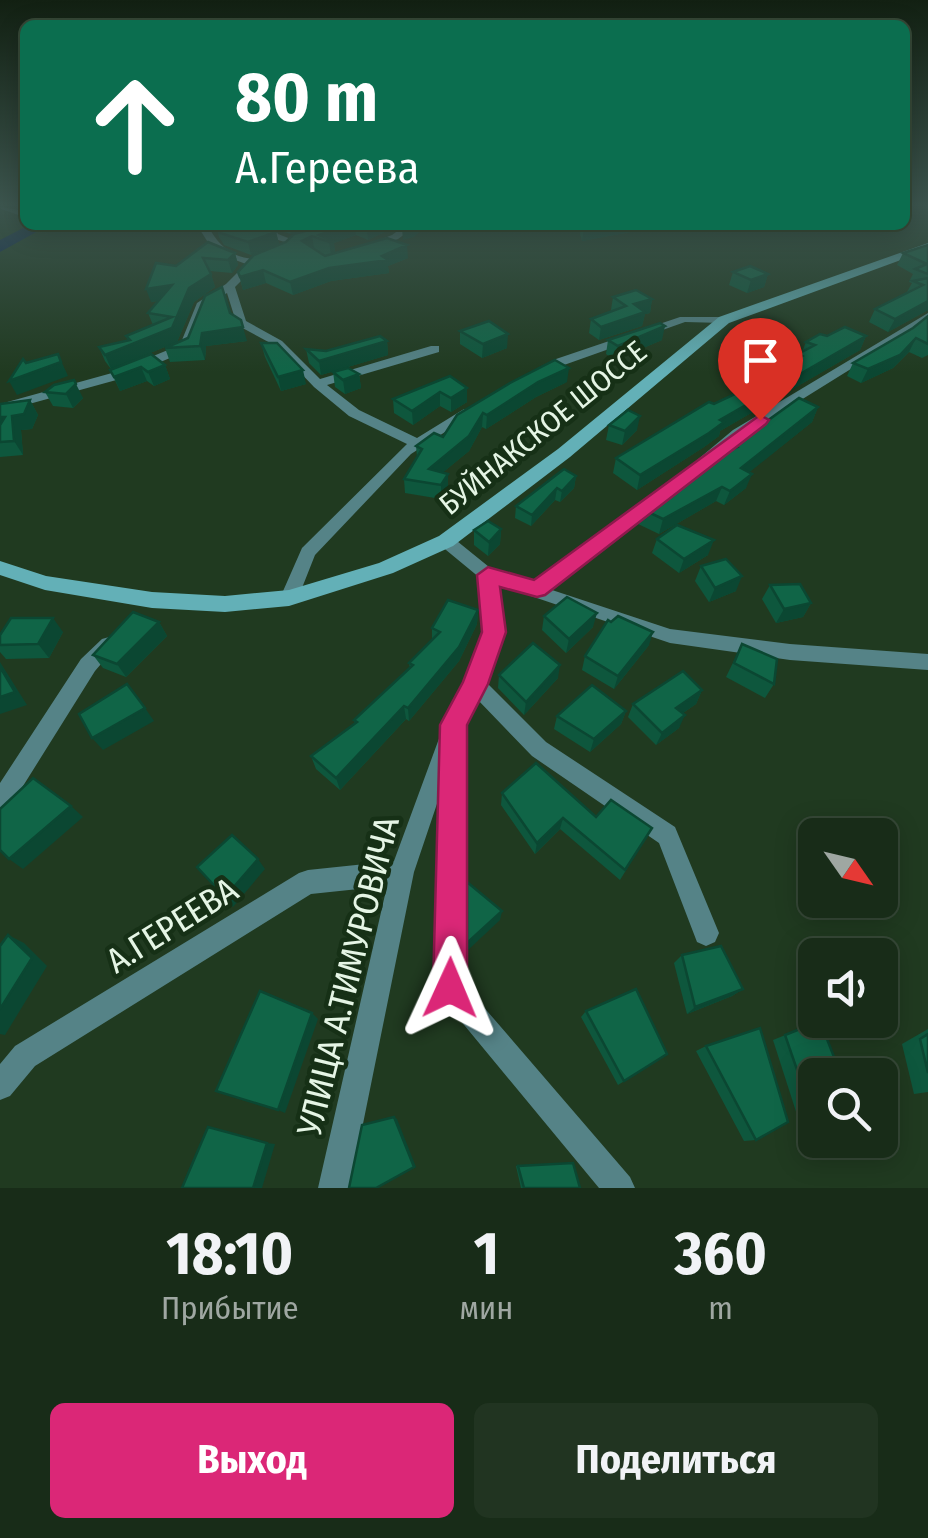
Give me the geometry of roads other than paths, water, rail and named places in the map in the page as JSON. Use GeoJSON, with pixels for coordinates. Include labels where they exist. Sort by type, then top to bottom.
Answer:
{"type":"FeatureCollection","features":[{"type":"Feature","properties":{"kind":"main road","name":"БУЙНАКСКОЕ ШОССЕ"},"geometry":{"type":"LineString","coordinates":[[0,568],[45,583],[152,600],[225,604],[289,598],[386,568],[446,541],[564,453],[724,320],[883,262]]}},
{"type":"Feature","properties":{"kind":"street"},"geometry":{"type":"LineString","coordinates":[[0,408],[116,376],[185,347],[201,305],[230,286],[251,262]]}},
{"type":"Feature","properties":{"kind":"street"},"geometry":{"type":"LineString","coordinates":[[230,286],[242,322],[278,344],[318,384],[354,412],[418,444]]}},
{"type":"Feature","properties":{"kind":"street"},"geometry":{"type":"LineString","coordinates":[[537,589],[666,493],[738,433],[928,316]]}},
{"type":"Feature","properties":{"kind":"street"},"geometry":{"type":"LineString","coordinates":[[528,378],[560,362],[684,319],[724,320]]}},
{"type":"Feature","properties":{"kind":"street"},"geometry":{"type":"LineString","coordinates":[[318,384],[434,349]]}},
{"type":"Feature","properties":{"kind":"street"},"geometry":{"type":"LineString","coordinates":[[289,598],[308,552],[418,444],[486,402]]}},
{"type":"Feature","properties":{"kind":"street"},"geometry":{"type":"LineString","coordinates":[[446,541],[488,575],[670,636],[790,652],[928,662]]}},
{"type":"Feature","properties":{"kind":"street","name":"УЛИЦА А.ТИМУРОВИЧА"},"geometry":{"type":"LineString","coordinates":[[334,1188],[402,872],[454,725],[475,684],[494,632],[488,575]]}},
{"type":"Feature","properties":{"kind":"street"},"geometry":{"type":"LineString","coordinates":[[0,802],[88,665],[124,627]]}},
{"type":"Feature","properties":{"kind":"street"},"geometry":{"type":"LineString","coordinates":[[475,684],[539,749],[667,835],[706,933]]}},
{"type":"Feature","properties":{"kind":"street"},"geometry":{"type":"LineString","coordinates":[[454,725],[450,988],[618,1188]]}},
{"type":"Feature","properties":{"kind":"street","name":"А.ГЕРЕЕВА"},"geometry":{"type":"LineString","coordinates":[[0,1086],[12,1055],[308,882],[402,872]]}}]}
